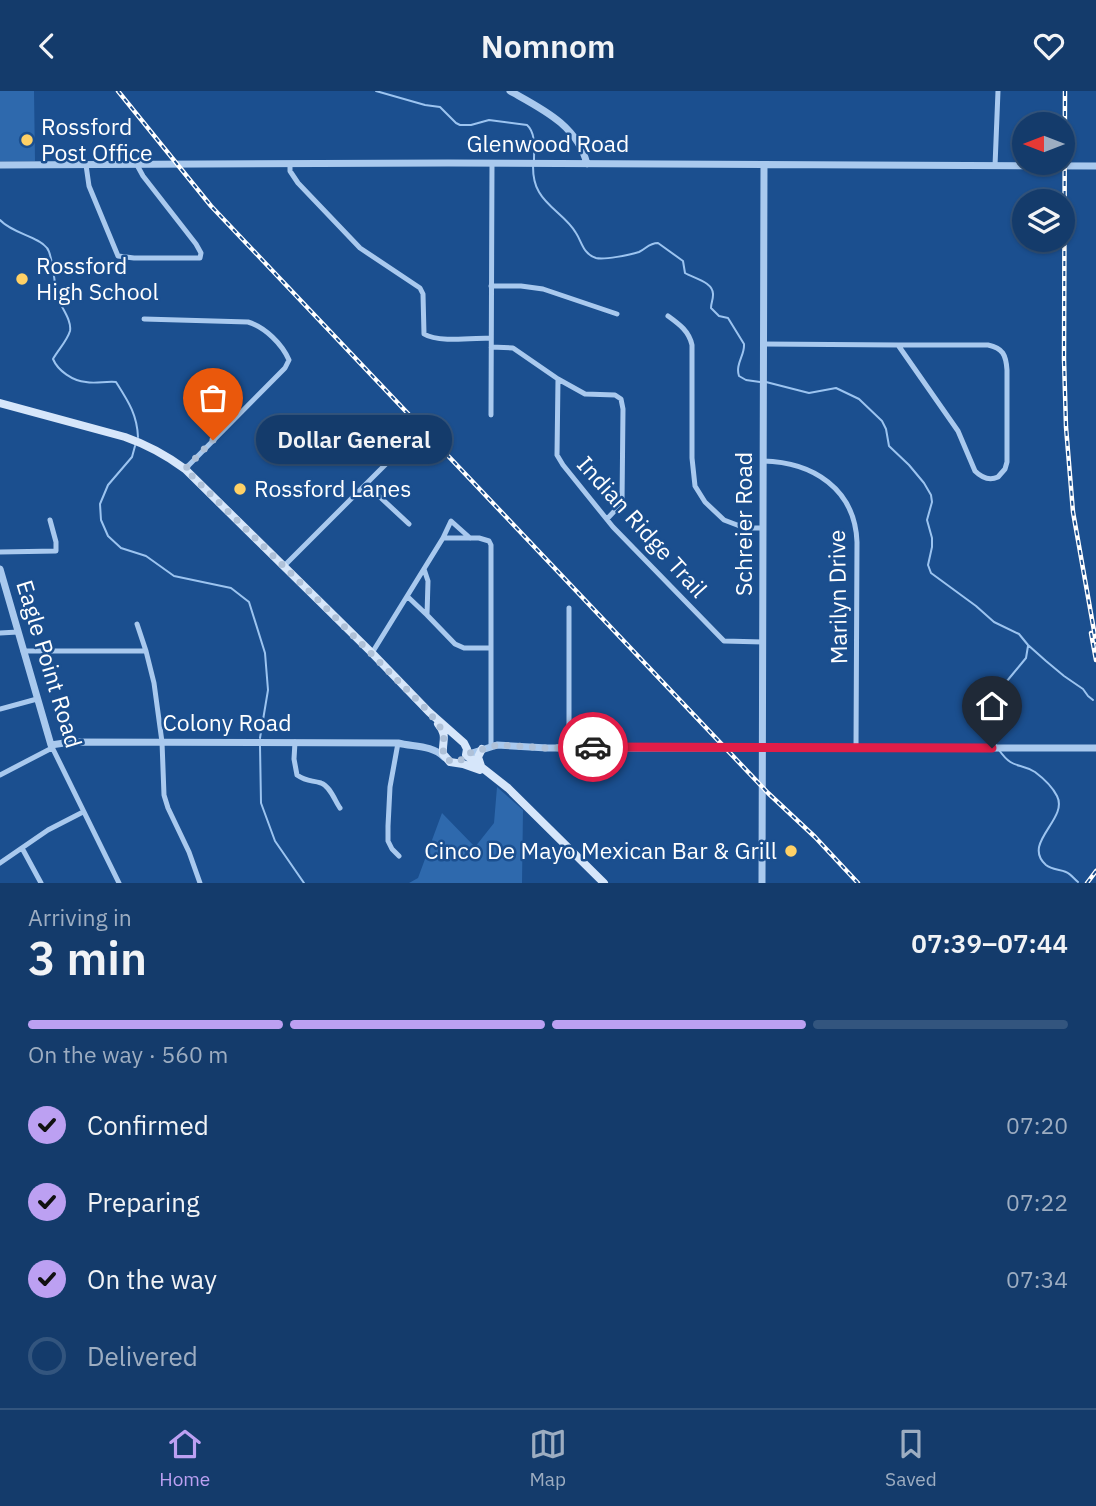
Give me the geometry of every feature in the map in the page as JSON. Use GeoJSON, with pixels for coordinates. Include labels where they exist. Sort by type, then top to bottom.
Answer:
{"type":"FeatureCollection","features":[{"type":"Feature","properties":{"kind":"main road"},"geometry":{"type":"LineString","coordinates":[[0,403],[134,440],[162,453],[185,469],[429,712],[463,741],[466,754],[461,761],[454,763]]}},
{"type":"Feature","properties":{"kind":"main road"},"geometry":{"type":"LineString","coordinates":[[429,712],[443,731],[442,750],[447,760],[469,765],[498,780]]}},
{"type":"Feature","properties":{"kind":"main road"},"geometry":{"type":"LineString","coordinates":[[444,742],[453,738],[463,741]]}},
{"type":"Feature","properties":{"kind":"main road"},"geometry":{"type":"LineString","coordinates":[[481,766],[478,757],[487,748]]}},
{"type":"Feature","properties":{"kind":"main road"},"geometry":{"type":"LineString","coordinates":[[466,754],[512,791],[604,883]]}},
{"type":"Feature","properties":{"kind":"street"},"geometry":{"type":"LineString","coordinates":[[995,166],[998,91]]}},
{"type":"Feature","properties":{"kind":"street"},"geometry":{"type":"LineString","coordinates":[[513,92],[561,122],[571,133],[587,164]]}},
{"type":"Feature","properties":{"kind":"street","name":"Glenwood Road"},"geometry":{"type":"LineString","coordinates":[[0,165],[544,163],[1096,166]]}},
{"type":"Feature","properties":{"kind":"street"},"geometry":{"type":"LineString","coordinates":[[290,164],[290,171],[298,183],[360,248],[421,288],[424,334],[440,339],[491,338]]}},
{"type":"Feature","properties":{"kind":"street"},"geometry":{"type":"LineString","coordinates":[[491,415],[492,164]]}},
{"type":"Feature","properties":{"kind":"street"},"geometry":{"type":"LineString","coordinates":[[86,165],[89,186],[118,256],[200,258],[201,253],[196,244],[137,165]]}},
{"type":"Feature","properties":{"kind":"street","name":"Schreier Road"},"geometry":{"type":"LineString","coordinates":[[762,883],[764,165]]}},
{"type":"Feature","properties":{"kind":"street"},"geometry":{"type":"LineString","coordinates":[[491,286],[543,289],[617,314]]}},
{"type":"Feature","properties":{"kind":"street"},"geometry":{"type":"LineString","coordinates":[[668,316],[681,326],[692,345],[692,458],[695,486],[705,502],[724,520],[745,528],[763,528]]}},
{"type":"Feature","properties":{"kind":"street"},"geometry":{"type":"LineString","coordinates":[[144,319],[254,324],[269,334],[289,360],[278,375],[185,469]]}},
{"type":"Feature","properties":{"kind":"street"},"geometry":{"type":"LineString","coordinates":[[763,344],[988,345],[1001,349],[1007,370],[1007,450],[1005,469],[998,477],[987,479],[975,471],[958,431],[898,345]]}},
{"type":"Feature","properties":{"kind":"street"},"geometry":{"type":"LineString","coordinates":[[491,347],[513,348],[585,394],[615,395],[621,399],[622,503],[607,519]]}},
{"type":"Feature","properties":{"kind":"street","name":"Indian Ridge Trail"},"geometry":{"type":"LineString","coordinates":[[558,379],[557,455],[564,465],[607,519],[724,641],[763,642]]}},
{"type":"Feature","properties":{"kind":"street"},"geometry":{"type":"LineString","coordinates":[[284,566],[412,438]]}},
{"type":"Feature","properties":{"kind":"street","name":"Marilyn Drive"},"geometry":{"type":"LineString","coordinates":[[763,461],[797,465],[820,476],[843,499],[855,521],[856,748]]}},
{"type":"Feature","properties":{"kind":"street"},"geometry":{"type":"LineString","coordinates":[[366,484],[409,524]]}},
{"type":"Feature","properties":{"kind":"street"},"geometry":{"type":"LineString","coordinates":[[0,552],[56,551],[50,520]]}},
{"type":"Feature","properties":{"kind":"street"},"geometry":{"type":"LineString","coordinates":[[372,653],[408,597],[451,521],[470,538]]}},
{"type":"Feature","properties":{"kind":"street"},"geometry":{"type":"LineString","coordinates":[[443,538],[486,540],[491,545],[487,748]]}},
{"type":"Feature","properties":{"kind":"street","name":"Eagle Point Road"},"geometry":{"type":"LineString","coordinates":[[0,569],[51,747],[119,883]]}},
{"type":"Feature","properties":{"kind":"street"},"geometry":{"type":"LineString","coordinates":[[424,569],[428,581],[427,615]]}},
{"type":"Feature","properties":{"kind":"street"},"geometry":{"type":"LineString","coordinates":[[408,597],[459,647],[490,648]]}},
{"type":"Feature","properties":{"kind":"street"},"geometry":{"type":"LineString","coordinates":[[569,608],[569,747]]}},
{"type":"Feature","properties":{"kind":"street"},"geometry":{"type":"LineString","coordinates":[[137,624],[154,683],[162,742],[162,785],[165,801],[200,883]]}},
{"type":"Feature","properties":{"kind":"street"},"geometry":{"type":"LineString","coordinates":[[0,633],[18,632]]}},
{"type":"Feature","properties":{"kind":"street"},"geometry":{"type":"LineString","coordinates":[[23,651],[146,651]]}},
{"type":"Feature","properties":{"kind":"street"},"geometry":{"type":"LineString","coordinates":[[0,709],[37,699]]}},
{"type":"Feature","properties":{"kind":"street"},"geometry":{"type":"LineString","coordinates":[[463,741],[487,748]]}},
{"type":"Feature","properties":{"kind":"street","name":"Colony Road"},"geometry":{"type":"LineString","coordinates":[[0,775],[51,747],[71,742],[417,743],[433,746],[444,742]]}},
{"type":"Feature","properties":{"kind":"street"},"geometry":{"type":"LineString","coordinates":[[295,742],[293,759],[297,775],[308,782],[321,783],[340,808]]}},
{"type":"Feature","properties":{"kind":"street"},"geometry":{"type":"LineString","coordinates":[[399,856],[390,846],[388,834],[390,787],[400,743]]}},
{"type":"Feature","properties":{"kind":"street","name":"Colony Road"},"geometry":{"type":"LineString","coordinates":[[400,743],[430,749],[444,757]]}},
{"type":"Feature","properties":{"kind":"street"},"geometry":{"type":"LineString","coordinates":[[466,754],[497,745],[547,748],[1096,748]]}},
{"type":"Feature","properties":{"kind":"street"},"geometry":{"type":"LineString","coordinates":[[0,863],[48,830],[83,812]]}},
{"type":"Feature","properties":{"kind":"street"},"geometry":{"type":"LineString","coordinates":[[22,848],[41,883]]}},
{"type":"Feature","properties":{"kind":"shaded area"},"geometry":{"type":"Polygon","coordinates":[[[0,91],[34,91],[35,161],[0,161],[0,91]]]}},
{"type":"Feature","properties":{"kind":"shaded area"},"geometry":{"type":"Polygon","coordinates":[[[497,787],[523,810],[522,883],[409,883],[418,878],[442,813],[475,847],[494,823],[497,787]]]}},
{"type":"Feature","properties":{"kind":"waterway"},"geometry":{"type":"LineString","coordinates":[[376,91],[440,107],[460,125],[489,120],[527,125],[533,137],[534,160]]}},
{"type":"Feature","properties":{"kind":"waterway"},"geometry":{"type":"LineString","coordinates":[[533,166],[539,192],[568,222],[592,256],[624,256],[658,243],[683,261],[685,273],[710,287],[713,295],[711,308],[719,316],[728,318],[744,344],[738,367],[739,376],[760,382]]}},
{"type":"Feature","properties":{"kind":"waterway"},"geometry":{"type":"LineString","coordinates":[[0,220],[43,244],[49,252],[57,295],[70,326],[67,338],[53,359],[58,368],[76,380],[93,383],[116,382],[134,415],[138,437]]}},
{"type":"Feature","properties":{"kind":"waterway"},"geometry":{"type":"LineString","coordinates":[[766,382],[809,393],[836,388],[859,399],[882,421],[889,446],[909,465],[931,495],[927,520],[932,538],[928,565],[931,573],[994,622],[1019,634],[1028,645],[1093,700]]}},
{"type":"Feature","properties":{"kind":"waterway"},"geometry":{"type":"LineString","coordinates":[[135,446],[132,457],[108,485],[100,504],[101,520],[108,536],[121,548],[146,556],[174,576],[231,588],[249,602],[265,653],[268,690],[260,738]]}},
{"type":"Feature","properties":{"kind":"waterway"},"geometry":{"type":"LineString","coordinates":[[996,745],[987,735],[975,728],[978,693],[983,688],[1007,681],[1026,658],[1028,646]]}},
{"type":"Feature","properties":{"kind":"waterway"},"geometry":{"type":"LineString","coordinates":[[260,746],[261,803],[275,841],[304,883]]}},
{"type":"Feature","properties":{"kind":"waterway"},"geometry":{"type":"LineString","coordinates":[[999,750],[1012,763],[1035,772],[1048,783],[1057,796],[1057,813],[1042,840],[1040,857],[1048,867],[1068,873],[1078,882]]}},
{"type":"Feature","properties":{"kind":"railway"},"geometry":{"type":"LineString","coordinates":[[118,91],[211,206],[768,793],[815,837],[858,883]]}},
{"type":"Feature","properties":{"kind":"railway"},"geometry":{"type":"LineString","coordinates":[[1065,91],[1066,427],[1073,512],[1096,642]]}},
{"type":"Feature","properties":{"kind":"railway"},"geometry":{"type":"LineString","coordinates":[[1091,633],[1096,660]]}},
{"type":"Feature","properties":{"kind":"railway"},"geometry":{"type":"LineString","coordinates":[[1087,883],[1096,871]]}},
{"type":"Feature","properties":{"kind":"way so far"},"geometry":{"type":"LineString","coordinates":[[213,440],[185,469],[429,712],[443,731],[443,754],[447,760],[458,762],[466,754],[497,745],[593,747]]}},
{"type":"Feature","properties":{"kind":"place","name":"Rossford Post Office"},"geometry":{"type":"Point","coordinates":[27,140]}},
{"type":"Feature","properties":{"kind":"place","name":"Rossford High School"},"geometry":{"type":"Point","coordinates":[22,279]}},
{"type":"Feature","properties":{"kind":"place","name":"Dollar General"},"geometry":{"type":"Point","coordinates":[213,440]}},
{"type":"Feature","properties":{"kind":"place","name":"Rossford Lanes"},"geometry":{"type":"Point","coordinates":[240,489]}},
{"type":"Feature","properties":{"kind":"place","name":"Cinco De Mayo Mexican Bar & Grill"},"geometry":{"type":"Point","coordinates":[791,851]}},
{"type":"Feature","properties":{"kind":"route"},"geometry":{"type":"LineString","coordinates":[[593,747],[992,748]]}}]}
